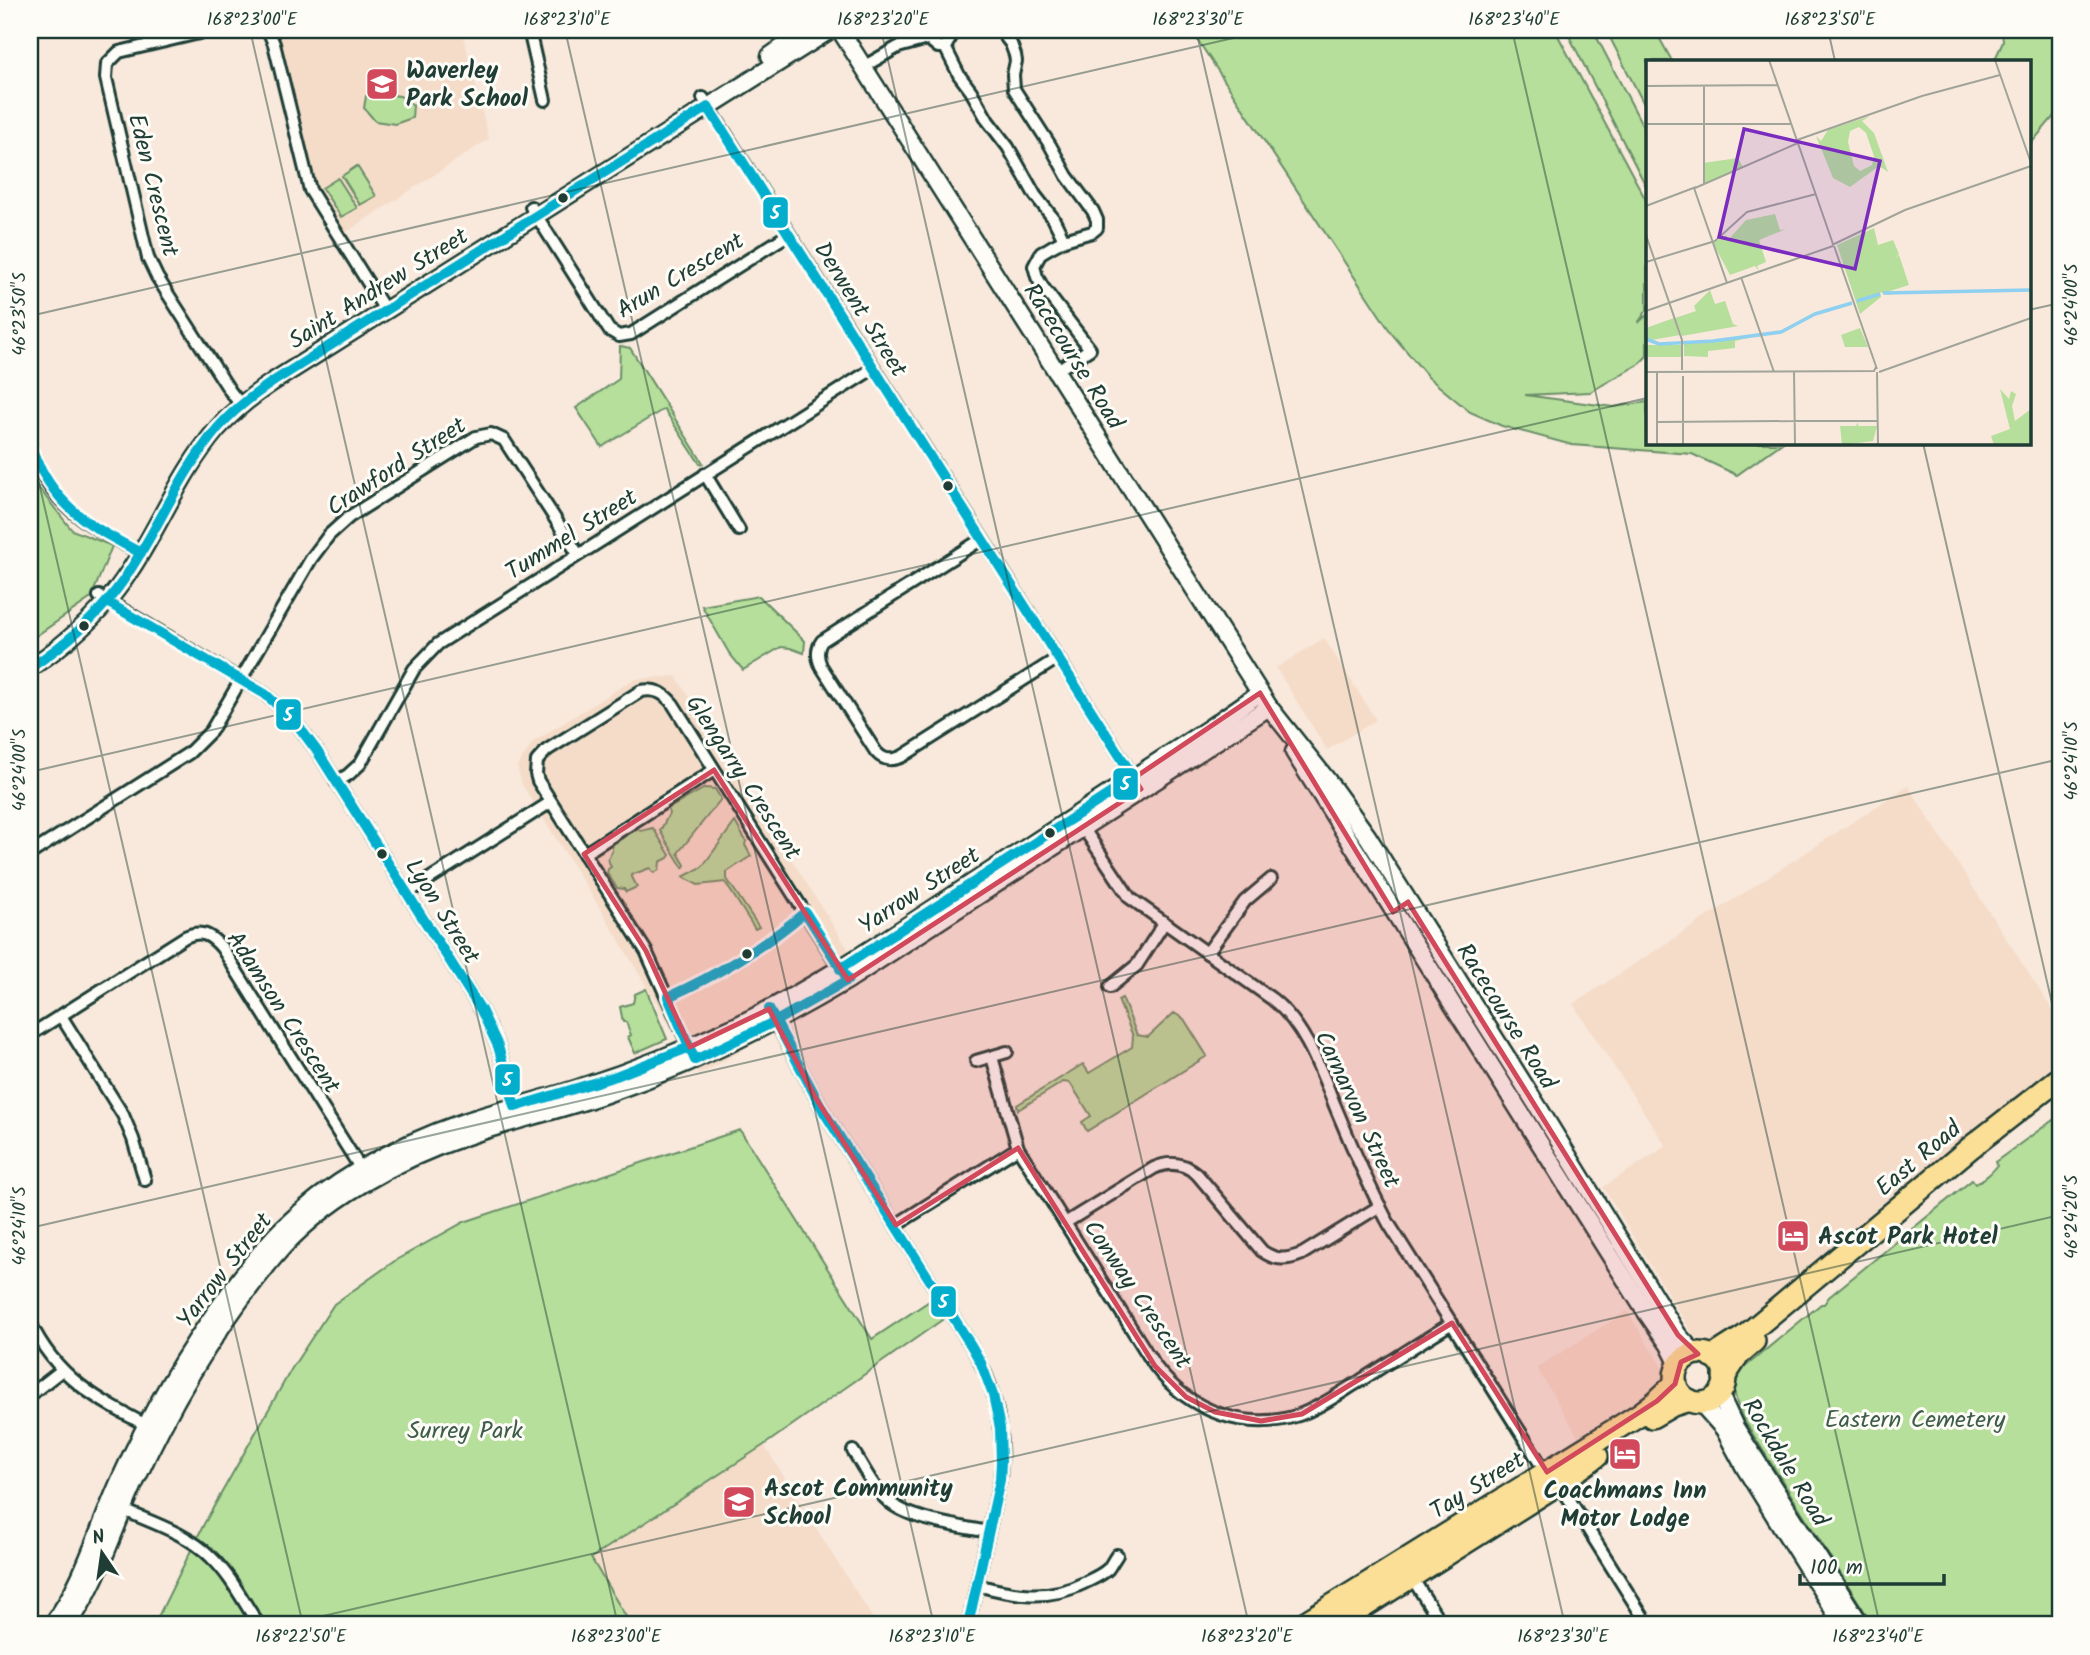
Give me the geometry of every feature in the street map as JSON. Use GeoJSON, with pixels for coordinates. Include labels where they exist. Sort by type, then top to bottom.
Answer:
{"type":"FeatureCollection","features":[{"type":"Feature","properties":{"kind":"highway","name":"East Road"},"geometry":{"type":"LineString","coordinates":[[2060,1078],[1970,1148],[1745,1336],[1705,1356],[1687,1357],[1698,1387],[2060,1094]]}},
{"type":"Feature","properties":{"kind":"highway"},"geometry":{"type":"LineString","coordinates":[[1698,1387],[1721,1365],[1705,1356]]}},
{"type":"Feature","properties":{"kind":"highway","name":"Tay Street"},"geometry":{"type":"LineString","coordinates":[[1301,1625],[1407,1569],[1553,1478],[1604,1434],[1651,1406],[1698,1387]]}},
{"type":"Feature","properties":{"kind":"highway","name":"Tay Street"},"geometry":{"type":"LineString","coordinates":[[1335,1625],[1407,1569]]}},
{"type":"Feature","properties":{"kind":"street","name":"Eden Crescent"},"geometry":{"type":"LineString","coordinates":[[212,30],[119,52],[107,64],[106,71],[148,258],[157,277],[238,401]]}},
{"type":"Feature","properties":{"kind":"street"},"geometry":{"type":"LineString","coordinates":[[268,30],[274,44],[310,190],[383,306]]}},
{"type":"Feature","properties":{"kind":"street"},"geometry":{"type":"LineString","coordinates":[[529,30],[545,100]]}},
{"type":"Feature","properties":{"kind":"street","name":"Saint Andrew Street"},"geometry":{"type":"LineString","coordinates":[[706,103],[807,30]]}},
{"type":"Feature","properties":{"kind":"street","name":"Saint Andrew Street"},"geometry":{"type":"LineString","coordinates":[[30,668],[69,640],[103,599],[136,551],[197,438],[213,419],[238,401],[257,380],[383,306],[706,103],[831,30]]}},
{"type":"Feature","properties":{"kind":"street","name":"Racecourse Road"},"geometry":{"type":"LineString","coordinates":[[840,30],[1269,707],[1314,787],[1642,1306],[1698,1387]]}},
{"type":"Feature","properties":{"kind":"street"},"geometry":{"type":"LineString","coordinates":[[1000,30],[1011,44],[1015,55],[1013,83],[1018,98],[1044,135],[1067,177],[1096,216],[1098,225],[1092,232],[1064,240],[1041,253],[1037,260],[1034,271],[1042,286],[1090,349],[1056,372]]}},
{"type":"Feature","properties":{"kind":"street"},"geometry":{"type":"LineString","coordinates":[[863,67],[898,47],[934,34],[934,45],[945,47],[949,43],[949,31]]}},
{"type":"Feature","properties":{"kind":"street"},"geometry":{"type":"LineString","coordinates":[[945,47],[959,75],[1008,147],[1064,240]]}},
{"type":"Feature","properties":{"kind":"street","name":"Derwent Street"},"geometry":{"type":"LineString","coordinates":[[706,103],[1137,784]]}},
{"type":"Feature","properties":{"kind":"street","name":"Arun Crescent"},"geometry":{"type":"LineString","coordinates":[[534,211],[609,330],[624,336],[789,234]]}},
{"type":"Feature","properties":{"kind":"street","name":"Tummel Street"},"geometry":{"type":"LineString","coordinates":[[337,782],[360,764],[414,669],[430,651],[457,631],[874,368]]}},
{"type":"Feature","properties":{"kind":"street","name":"Crawford Street"},"geometry":{"type":"LineString","coordinates":[[30,854],[189,753],[211,731],[311,559],[329,535],[349,517],[484,434],[498,436],[509,446],[578,554]]}},
{"type":"Feature","properties":{"kind":"street"},"geometry":{"type":"LineString","coordinates":[[30,446],[41,474],[63,504],[85,522],[136,551]]}},
{"type":"Feature","properties":{"kind":"street"},"geometry":{"type":"LineString","coordinates":[[705,474],[739,530]]}},
{"type":"Feature","properties":{"kind":"street"},"geometry":{"type":"LineString","coordinates":[[982,539],[822,641],[817,655],[876,752],[891,760],[903,756],[1058,659]]}},
{"type":"Feature","properties":{"kind":"street","name":"Saint Andrew Street"},"geometry":{"type":"LineString","coordinates":[[30,656],[103,599]]}},
{"type":"Feature","properties":{"kind":"street","name":"Lyon Street"},"geometry":{"type":"LineString","coordinates":[[103,599],[265,694],[293,719],[337,782],[486,1020],[498,1046],[517,1113]]}},
{"type":"Feature","properties":{"kind":"street","name":"Glengarry Crescent"},"geometry":{"type":"LineString","coordinates":[[693,1054],[652,962],[536,774],[537,761],[541,755],[635,694],[648,689],[656,690],[667,697],[844,974]]}},
{"type":"Feature","properties":{"kind":"street","name":"Yarrow Street"},"geometry":{"type":"LineString","coordinates":[[1137,784],[1260,693]]}},
{"type":"Feature","properties":{"kind":"street","name":"Racecourse Road"},"geometry":{"type":"LineString","coordinates":[[1269,707],[1368,837],[1678,1335],[1688,1346],[1705,1356]]}},
{"type":"Feature","properties":{"kind":"street","name":"Yarrow Street"},"geometry":{"type":"LineString","coordinates":[[52,1625],[67,1602],[116,1507],[198,1337],[261,1252],[309,1204],[364,1175],[401,1148],[441,1130],[517,1113],[603,1080],[693,1054],[772,1015],[844,974],[1137,784],[1269,707]]}},
{"type":"Feature","properties":{"kind":"street"},"geometry":{"type":"LineString","coordinates":[[584,853],[715,770]]}},
{"type":"Feature","properties":{"kind":"street"},"geometry":{"type":"LineString","coordinates":[[407,893],[551,802]]}},
{"type":"Feature","properties":{"kind":"street","name":"Carnarvon Street"},"geometry":{"type":"LineString","coordinates":[[1079,822],[1126,894],[1272,999],[1292,1019],[1316,1062],[1380,1206],[1452,1323],[1648,1625]]}},
{"type":"Feature","properties":{"kind":"street"},"geometry":{"type":"LineString","coordinates":[[1207,953],[1245,901],[1271,879]]}},
{"type":"Feature","properties":{"kind":"street"},"geometry":{"type":"LineString","coordinates":[[1393,912],[1408,902]]}},
{"type":"Feature","properties":{"kind":"street"},"geometry":{"type":"LineString","coordinates":[[1110,987],[1137,965],[1164,923]]}},
{"type":"Feature","properties":{"kind":"street","name":"Adamson Crescent"},"geometry":{"type":"LineString","coordinates":[[30,1035],[185,937],[205,934],[222,948],[364,1175]]}},
{"type":"Feature","properties":{"kind":"street"},"geometry":{"type":"LineString","coordinates":[[772,1015],[824,1112],[980,1360],[995,1398],[1001,1428],[1002,1464],[968,1625]]}},
{"type":"Feature","properties":{"kind":"street"},"geometry":{"type":"LineString","coordinates":[[61,1016],[123,1115],[145,1180]]}},
{"type":"Feature","properties":{"kind":"street"},"geometry":{"type":"LineString","coordinates":[[976,1060],[1007,1052]]}},
{"type":"Feature","properties":{"kind":"street","name":"Conway Crescent"},"geometry":{"type":"LineString","coordinates":[[992,1057],[1018,1148],[1161,1373],[1186,1397],[1205,1408],[1225,1416],[1261,1421],[1302,1414],[1452,1323]]}},
{"type":"Feature","properties":{"kind":"street"},"geometry":{"type":"LineString","coordinates":[[896,1226],[1018,1148]]}},
{"type":"Feature","properties":{"kind":"street"},"geometry":{"type":"LineString","coordinates":[[1065,1223],[1154,1168],[1168,1163],[1184,1165],[1196,1174],[1262,1251],[1275,1258],[1292,1259],[1380,1206]]}},
{"type":"Feature","properties":{"kind":"street"},"geometry":{"type":"LineString","coordinates":[[30,1322],[41,1343],[62,1370],[90,1394],[153,1428]]}},
{"type":"Feature","properties":{"kind":"street"},"geometry":{"type":"LineString","coordinates":[[30,1395],[62,1370]]}},
{"type":"Feature","properties":{"kind":"street","name":"Rockdale Road"},"geometry":{"type":"LineString","coordinates":[[1698,1387],[1843,1625]]}},
{"type":"Feature","properties":{"kind":"street","name":"Rockdale Road"},"geometry":{"type":"LineString","coordinates":[[1698,1387],[1735,1427],[1861,1625]]}},
{"type":"Feature","properties":{"kind":"street"},"geometry":{"type":"LineString","coordinates":[[853,1451],[881,1494],[896,1507],[913,1515],[989,1532]]}},
{"type":"Feature","properties":{"kind":"street"},"geometry":{"type":"LineString","coordinates":[[116,1507],[177,1534],[204,1551],[222,1569],[259,1625]]}},
{"type":"Feature","properties":{"kind":"street","name":"Yarrow Street"},"geometry":{"type":"LineString","coordinates":[[68,1625],[95,1580],[116,1507]]}},
{"type":"Feature","properties":{"kind":"street"},"geometry":{"type":"LineString","coordinates":[[976,1585],[1014,1594],[1063,1591],[1078,1586],[1107,1569],[1117,1555]]}},
{"type":"Feature","properties":{"kind":"street"},"geometry":{"type":"LineString","coordinates":[[1407,1569],[1442,1625]]}},
{"type":"Feature","properties":{"kind":"highlighted area"},"geometry":{"type":"Polygon","coordinates":[[[1260,693],[1393,912],[1408,902],[1678,1335],[1698,1354],[1681,1362],[1675,1384],[1657,1401],[1547,1472],[1452,1323],[1302,1414],[1261,1421],[1215,1412],[1186,1397],[1155,1366],[1018,1148],[896,1225],[815,1097],[769,1009],[690,1047],[646,951],[584,854],[714,770],[848,980],[1141,789],[1134,778],[1260,693]]]}},
{"type":"Feature","properties":{"kind":"shaded area","name":"Waverley Park School"},"geometry":{"type":"Polygon","coordinates":[[[278,30],[462,30],[489,139],[342,235],[312,186],[278,30]]]}},
{"type":"Feature","properties":{"kind":"shaded area"},"geometry":{"type":"Polygon","coordinates":[[[1324,638],[1376,720],[1327,750],[1276,668],[1324,638]]]}},
{"type":"Feature","properties":{"kind":"shaded area"},"geometry":{"type":"Polygon","coordinates":[[[676,676],[867,979],[699,1075],[600,908],[522,785],[517,767],[533,742],[634,679],[676,676]]]}},
{"type":"Feature","properties":{"kind":"shaded area"},"geometry":{"type":"Polygon","coordinates":[[[1908,786],[2060,1022],[2060,1076],[1717,1347],[1701,1348],[1603,1187],[1666,1146],[1573,1004],[1908,786]]]}},
{"type":"Feature","properties":{"kind":"shaded area"},"geometry":{"type":"Polygon","coordinates":[[[1627,1311],[1666,1374],[1661,1385],[1578,1436],[1537,1368],[1627,1311]]]}},
{"type":"Feature","properties":{"kind":"shaded area","name":"Ascot Community School"},"geometry":{"type":"Polygon","coordinates":[[[764,1445],[877,1625],[631,1625],[590,1559],[764,1445]]]}},
{"type":"Feature","properties":{"kind":"green space"},"geometry":{"type":"Polygon","coordinates":[[[1191,30],[1555,30],[1646,200],[1646,311],[1638,323],[1646,316],[1646,357],[1639,364],[1590,392],[1525,395],[1614,407],[1646,402],[1646,444],[1781,444],[1737,475],[1692,454],[1572,445],[1502,426],[1470,412],[1428,377],[1392,334],[1191,30]]]}},
{"type":"Feature","properties":{"kind":"green space"},"geometry":{"type":"Polygon","coordinates":[[[1566,30],[1593,30],[1646,132],[1646,186],[1566,30]]]}},
{"type":"Feature","properties":{"kind":"green space"},"geometry":{"type":"Polygon","coordinates":[[[1606,30],[1655,30],[1671,60],[1646,60],[1646,108],[1606,30]]]}},
{"type":"Feature","properties":{"kind":"green space"},"geometry":{"type":"Polygon","coordinates":[[[2002,30],[2060,30],[2060,109],[2030,145],[2030,60],[1994,60],[2003,42],[2002,30]]]}},
{"type":"Feature","properties":{"kind":"green space"},"geometry":{"type":"Polygon","coordinates":[[[376,93],[400,96],[413,105],[412,118],[395,124],[375,121],[364,108],[366,96],[376,93]]]}},
{"type":"Feature","properties":{"kind":"green space"},"geometry":{"type":"Polygon","coordinates":[[[357,166],[376,196],[360,205],[342,176],[357,166]]]}},
{"type":"Feature","properties":{"kind":"green space"},"geometry":{"type":"Polygon","coordinates":[[[338,178],[357,208],[341,217],[322,188],[338,178]]]}},
{"type":"Feature","properties":{"kind":"green space"},"geometry":{"type":"Polygon","coordinates":[[[620,346],[630,348],[703,463],[700,464],[664,409],[602,447],[576,408],[619,379],[620,346]]]}},
{"type":"Feature","properties":{"kind":"green space"},"geometry":{"type":"Polygon","coordinates":[[[30,477],[72,530],[112,546],[91,598],[30,640],[30,477]]]}},
{"type":"Feature","properties":{"kind":"green space"},"geometry":{"type":"Polygon","coordinates":[[[759,596],[805,641],[804,653],[781,647],[743,670],[729,653],[702,606],[759,596]]]}},
{"type":"Feature","properties":{"kind":"green space"},"geometry":{"type":"Polygon","coordinates":[[[705,788],[715,789],[721,799],[678,853],[685,865],[683,868],[660,831],[669,814],[668,809],[705,788]]]}},
{"type":"Feature","properties":{"kind":"green space"},"geometry":{"type":"Polygon","coordinates":[[[735,822],[751,856],[727,872],[727,879],[759,927],[755,929],[725,882],[698,885],[683,877],[702,867],[735,822]]]}},
{"type":"Feature","properties":{"kind":"green space"},"geometry":{"type":"Polygon","coordinates":[[[653,828],[670,855],[660,862],[659,870],[654,873],[650,868],[631,875],[637,887],[626,892],[617,888],[607,873],[611,867],[608,859],[612,845],[637,829],[641,831],[653,828]]]}},
{"type":"Feature","properties":{"kind":"green space"},"geometry":{"type":"Polygon","coordinates":[[[646,989],[667,1039],[635,1053],[620,1007],[633,1003],[635,994],[646,989]]]}},
{"type":"Feature","properties":{"kind":"green space"},"geometry":{"type":"Polygon","coordinates":[[[1122,998],[1137,1035],[1148,1037],[1174,1013],[1184,1019],[1207,1056],[1087,1131],[1082,1122],[1091,1116],[1070,1083],[1063,1082],[1018,1110],[1017,1105],[1083,1064],[1089,1073],[1132,1047],[1133,1036],[1118,1000],[1122,998]]]}},
{"type":"Feature","properties":{"kind":"green space","name":"Eastern Cemetery"},"geometry":{"type":"Polygon","coordinates":[[[2060,1115],[2060,1625],[1873,1625],[1742,1417],[1735,1397],[1735,1386],[1745,1367],[1972,1180],[1975,1184],[1987,1176],[1997,1166],[1995,1162],[2060,1115]]]}},
{"type":"Feature","properties":{"kind":"green space","name":"Surrey Park"},"geometry":{"type":"Polygon","coordinates":[[[740,1130],[872,1339],[937,1296],[949,1315],[764,1445],[591,1558],[631,1625],[154,1625],[204,1524],[292,1368],[334,1304],[396,1260],[464,1222],[740,1130]]]}},
{"type":"Feature","properties":{"kind":"transit line","name":"5"},"geometry":{"type":"LineString","coordinates":[[30,668],[77,632],[108,601],[131,569],[202,448],[223,422],[244,403],[274,381],[708,107],[1134,778],[840,969]]}},
{"type":"Feature","properties":{"kind":"transit line","name":"5"},"geometry":{"type":"LineString","coordinates":[[30,445],[49,484],[74,511],[141,553]]}},
{"type":"Feature","properties":{"kind":"transit line","name":"5"},"geometry":{"type":"LineString","coordinates":[[107,602],[265,694],[293,719],[317,751],[481,1010],[498,1046],[515,1107],[616,1076],[690,1047]]}},
{"type":"Feature","properties":{"kind":"transit line","name":"5"},"geometry":{"type":"LineString","coordinates":[[805,912],[848,980],[776,1021],[695,1060],[668,997],[740,959],[805,912]]}},
{"type":"Feature","properties":{"kind":"transit line","name":"5"},"geometry":{"type":"LineString","coordinates":[[769,1009],[824,1112],[972,1347],[993,1395],[1000,1428],[1000,1480],[968,1625]]}},
{"type":"Feature","properties":{"kind":"place","name":"Waverley Park School"},"geometry":{"type":"Point","coordinates":[382,84]}},
{"type":"Feature","properties":{"kind":"place","name":"Ascot Park Hotel"},"geometry":{"type":"Point","coordinates":[1793,1236]}},
{"type":"Feature","properties":{"kind":"place","name":"Coachmans Inn Motor Lodge"},"geometry":{"type":"Point","coordinates":[1625,1454]}},
{"type":"Feature","properties":{"kind":"place","name":"Ascot Community School"},"geometry":{"type":"Point","coordinates":[739,1502]}}]}
